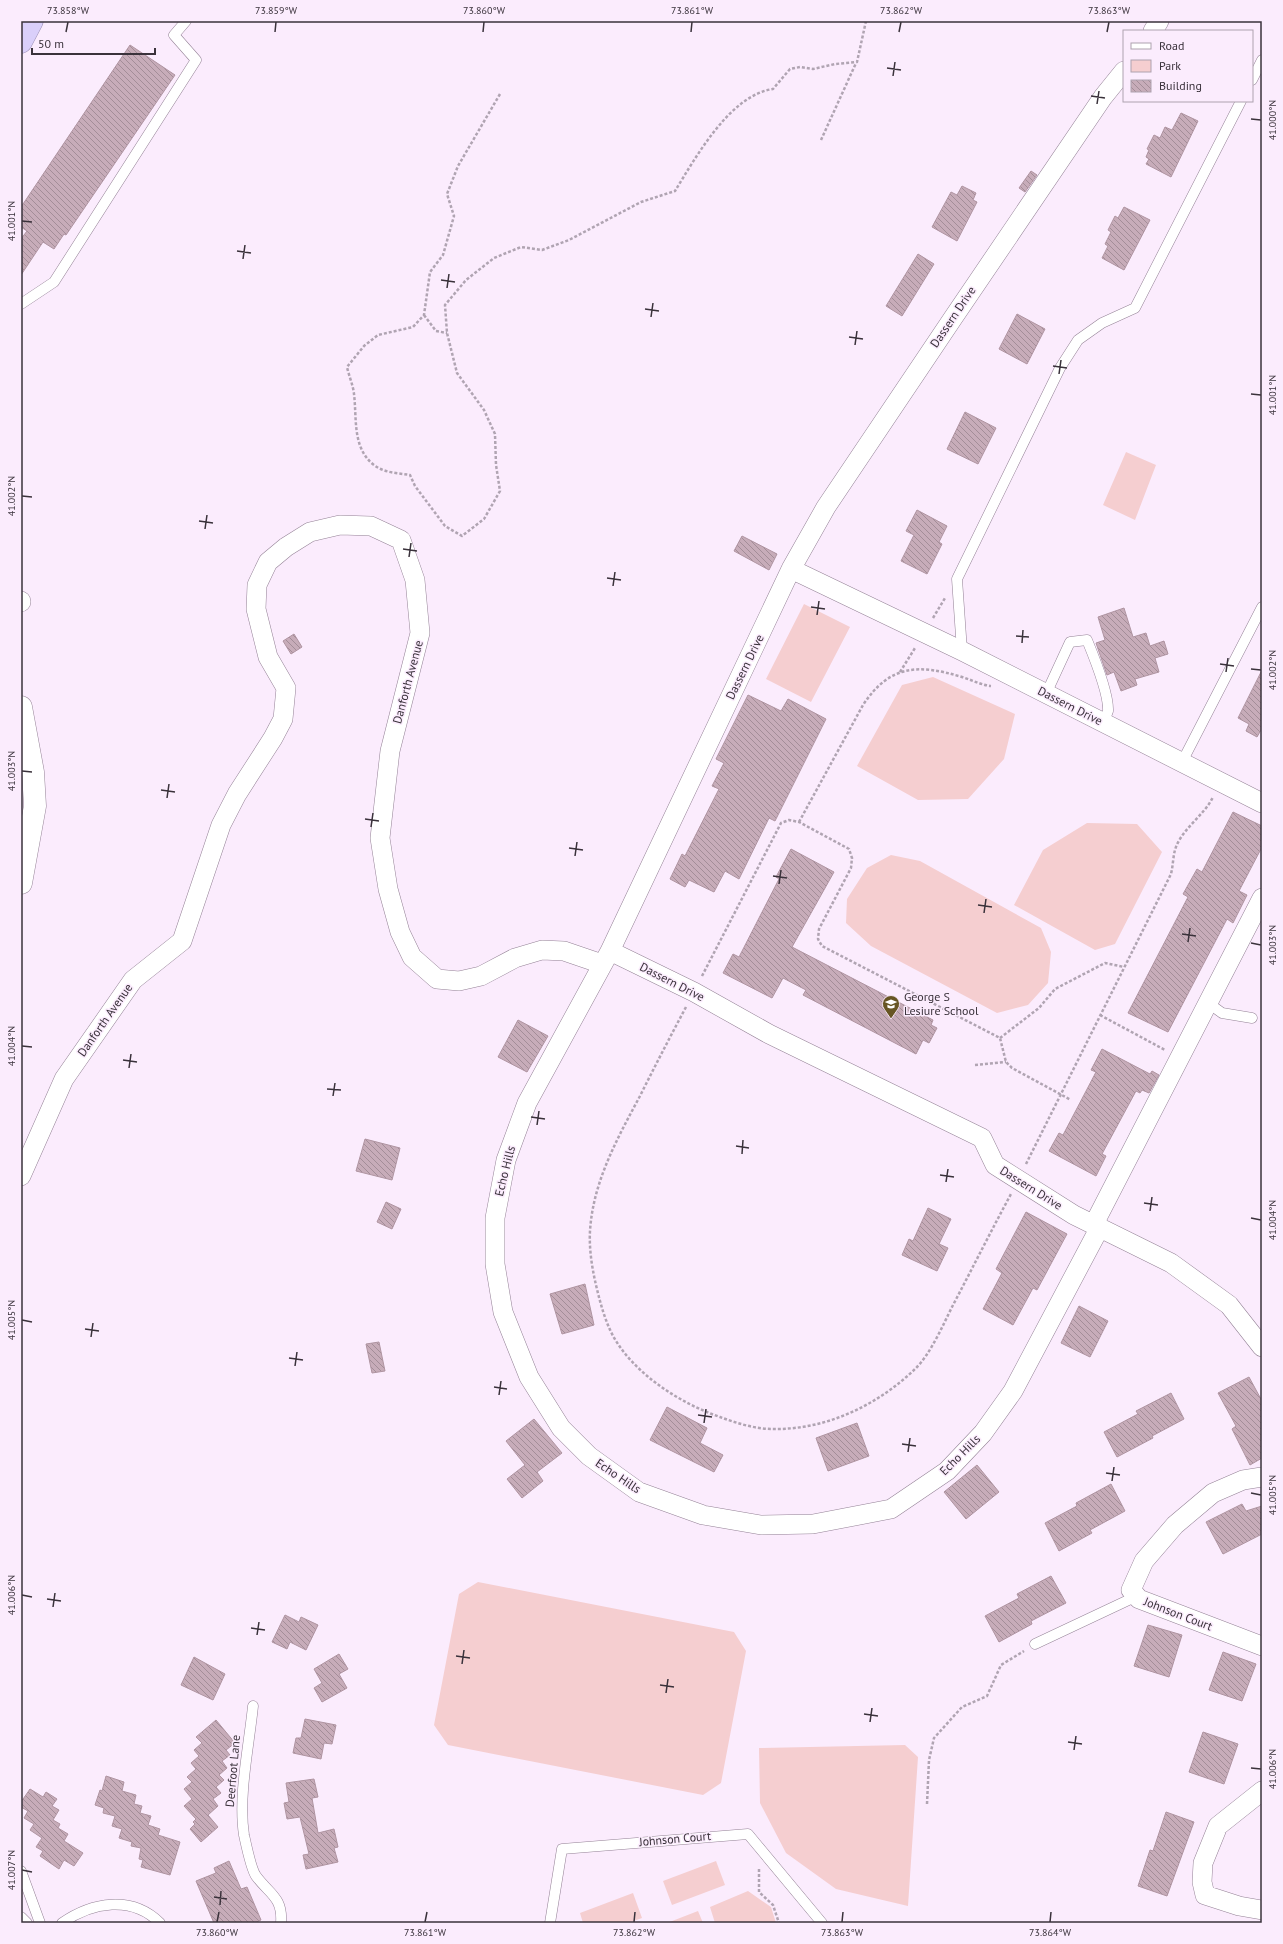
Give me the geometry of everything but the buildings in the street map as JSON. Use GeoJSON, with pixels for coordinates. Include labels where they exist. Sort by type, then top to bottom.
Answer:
{"type":"FeatureCollection","features":[{"type":"Feature","properties":{"kind":"highway"},"geometry":{"type":"LineString","coordinates":[[21,42],[32,21]]}},
{"type":"Feature","properties":{"kind":"street"},"geometry":{"type":"LineString","coordinates":[[1154,30],[1159,21]]}},
{"type":"Feature","properties":{"kind":"street","name":"Dassern Drive"},"geometry":{"type":"LineString","coordinates":[[1123,72],[1104,97],[952,318],[826,507],[791,569],[606,957],[694,992],[776,1037],[982,1138],[995,1165],[1074,1215],[1170,1263],[1229,1305],[1262,1346]]}},
{"type":"Feature","properties":{"kind":"street","name":"Danforth Avenue"},"geometry":{"type":"LineString","coordinates":[[21,1176],[64,1079],[133,980],[182,941],[222,825],[237,794],[273,738],[283,719],[286,688],[268,657],[256,609],[257,585],[268,562],[286,547],[310,532],[340,525],[371,526],[400,540],[416,580],[420,633],[390,751],[380,838],[388,889],[400,932],[412,957],[437,979],[459,981],[481,976],[515,958],[542,950],[564,951],[606,957]]}},
{"type":"Feature","properties":{"kind":"street","name":"Dassern Drive"},"geometry":{"type":"LineString","coordinates":[[791,569],[962,651],[1262,803]]}},
{"type":"Feature","properties":{"kind":"street"},"geometry":{"type":"LineString","coordinates":[[21,883],[35,806],[33,772],[22,722]]}},
{"type":"Feature","properties":{"kind":"street"},"geometry":{"type":"LineString","coordinates":[[1097,1226],[1179,1057],[1262,898]]}},
{"type":"Feature","properties":{"kind":"street","name":"Echo Hills"},"geometry":{"type":"LineString","coordinates":[[606,957],[527,1103],[506,1160],[495,1218],[495,1264],[503,1312],[529,1378],[561,1428],[589,1456],[639,1492],[703,1515],[761,1525],[813,1524],[891,1508],[947,1471],[983,1433],[1014,1391],[1097,1226]]}},
{"type":"Feature","properties":{"kind":"street","name":"Johnson Court"},"geometry":{"type":"LineString","coordinates":[[1262,1477],[1243,1480],[1213,1493],[1175,1525],[1144,1561],[1132,1590],[1139,1600],[1262,1646]]}},
{"type":"Feature","properties":{"kind":"street"},"geometry":{"type":"LineString","coordinates":[[1262,1791],[1218,1826],[1203,1863],[1202,1882],[1205,1895],[1239,1906],[1262,1910]]}},
{"type":"Feature","properties":{"kind":"lane"},"geometry":{"type":"LineString","coordinates":[[21,304],[54,282],[196,60],[174,36],[186,21]]}},
{"type":"Feature","properties":{"kind":"lane"},"geometry":{"type":"LineString","coordinates":[[1253,78],[1262,60]]}},
{"type":"Feature","properties":{"kind":"lane"},"geometry":{"type":"LineString","coordinates":[[962,651],[957,579],[1060,368],[1078,340],[1102,323],[1135,308],[1240,102]]}},
{"type":"Feature","properties":{"kind":"lane"},"geometry":{"type":"LineString","coordinates":[[1182,762],[1262,607]]}},
{"type":"Feature","properties":{"kind":"lane"},"geometry":{"type":"LineString","coordinates":[[1046,694],[1070,642],[1087,640],[1096,662],[1105,693],[1108,711],[1103,723]]}},
{"type":"Feature","properties":{"kind":"lane"},"geometry":{"type":"LineString","coordinates":[[1207,1002],[1222,1012],[1252,1018]]}},
{"type":"Feature","properties":{"kind":"lane"},"geometry":{"type":"LineString","coordinates":[[1035,1644],[1137,1596]]}},
{"type":"Feature","properties":{"kind":"lane","name":"Deerfoot Lane"},"geometry":{"type":"LineString","coordinates":[[253,1706],[242,1809],[244,1836],[255,1875],[277,1899],[281,1923]]}},
{"type":"Feature","properties":{"kind":"lane","name":"Johnson Court"},"geometry":{"type":"LineString","coordinates":[[550,1923],[562,1848],[748,1834],[822,1923]]}},
{"type":"Feature","properties":{"kind":"lane"},"geometry":{"type":"LineString","coordinates":[[21,1871],[40,1923]]}},
{"type":"Feature","properties":{"kind":"lane"},"geometry":{"type":"LineString","coordinates":[[62,1923],[72,1916],[98,1905],[126,1904],[155,1917],[160,1923]]}},
{"type":"Feature","properties":{"kind":"lane"},"geometry":{"type":"LineString","coordinates":[[21,1917],[27,1923]]}},
{"type":"Feature","properties":{"kind":"path"},"geometry":{"type":"LineString","coordinates":[[821,140],[857,62],[866,21]]}},
{"type":"Feature","properties":{"kind":"path"},"geometry":{"type":"LineString","coordinates":[[500,94],[458,166],[447,194],[454,216],[443,256],[430,272],[424,315],[413,327],[378,335],[364,346],[347,367],[354,393],[356,423],[360,449],[374,465],[387,472],[410,475],[415,486],[445,526],[462,536],[484,519],[500,491],[496,465],[495,434],[484,410],[457,373],[447,333],[445,305],[466,280],[494,258],[521,247],[542,250],[569,240],[641,202],[675,191],[708,138],[744,100],[765,90],[773,89],[790,70],[800,67],[813,69],[835,64],[857,62]]}},
{"type":"Feature","properties":{"kind":"path"},"geometry":{"type":"LineString","coordinates":[[424,315],[436,331],[447,333]]}},
{"type":"Feature","properties":{"kind":"path"},"geometry":{"type":"LineString","coordinates":[[799,822],[863,705],[873,690],[887,678],[905,671],[936,670],[993,687],[1008,683],[1012,676]]}},
{"type":"Feature","properties":{"kind":"path"},"geometry":{"type":"LineString","coordinates":[[1071,1100],[1060,1094],[1012,1068],[1006,1062],[1000,1038],[822,946],[818,939],[819,929],[851,868],[852,858],[849,849],[799,822],[788,820],[781,823],[629,1117],[605,1167],[593,1204],[590,1233],[592,1268],[600,1302],[612,1335],[628,1356],[651,1380],[697,1409],[740,1424],[772,1429],[804,1426],[842,1416],[866,1405],[894,1388],[918,1367],[938,1335],[1018,1180],[1060,1094],[1171,874],[1175,849],[1184,835],[1210,804],[1221,782]]}},
{"type":"Feature","properties":{"kind":"path"},"geometry":{"type":"LineString","coordinates":[[1000,1038],[1039,1008],[1055,989],[1105,963],[1124,967]]}},
{"type":"Feature","properties":{"kind":"path"},"geometry":{"type":"LineString","coordinates":[[1100,1015],[1179,1057]]}},
{"type":"Feature","properties":{"kind":"path"},"geometry":{"type":"LineString","coordinates":[[975,1065],[1006,1062]]}},
{"type":"Feature","properties":{"kind":"path"},"geometry":{"type":"LineString","coordinates":[[927,1804],[929,1760],[934,1738],[962,1707],[988,1696],[1001,1665],[1035,1644]]}},
{"type":"Feature","properties":{"kind":"path"},"geometry":{"type":"LineString","coordinates":[[760,1848],[758,1892],[773,1905],[779,1923]]}},
{"type":"Feature","properties":{"kind":"green space"},"geometry":{"type":"Polygon","coordinates":[[[1126,452],[1156,465],[1135,520],[1103,505],[1126,452]]]}},
{"type":"Feature","properties":{"kind":"green space"},"geometry":{"type":"Polygon","coordinates":[[[804,604],[850,627],[811,702],[766,679],[804,604]]]}},
{"type":"Feature","properties":{"kind":"green space"},"geometry":{"type":"Polygon","coordinates":[[[933,677],[1015,714],[1004,759],[968,799],[918,800],[857,766],[902,685],[933,677]]]}},
{"type":"Feature","properties":{"kind":"green space"},"geometry":{"type":"Polygon","coordinates":[[[1087,823],[1137,824],[1162,852],[1115,944],[1095,950],[1014,905],[1043,850],[1087,823]]]}},
{"type":"Feature","properties":{"kind":"green space"},"geometry":{"type":"Polygon","coordinates":[[[891,855],[920,861],[1041,928],[1051,952],[1048,983],[1028,1005],[997,1013],[871,946],[846,923],[847,899],[867,868],[891,855]]]}},
{"type":"Feature","properties":{"kind":"green space"},"geometry":{"type":"Polygon","coordinates":[[[478,1582],[734,1632],[746,1651],[721,1783],[703,1795],[448,1745],[434,1725],[459,1594],[478,1582]]]}},
{"type":"Feature","properties":{"kind":"green space"},"geometry":{"type":"Polygon","coordinates":[[[905,1745],[918,1757],[908,1906],[836,1889],[786,1853],[760,1803],[759,1748],[905,1745]]]}},
{"type":"Feature","properties":{"kind":"green space"},"geometry":{"type":"Polygon","coordinates":[[[716,1861],[725,1885],[672,1905],[663,1881],[716,1861]]]}},
{"type":"Feature","properties":{"kind":"green space"},"geometry":{"type":"Polygon","coordinates":[[[748,1891],[771,1907],[776,1923],[715,1923],[710,1907],[748,1891]]]}},
{"type":"Feature","properties":{"kind":"green space"},"geometry":{"type":"Polygon","coordinates":[[[633,1893],[642,1918],[628,1923],[583,1923],[580,1913],[633,1893]]]}},
{"type":"Feature","properties":{"kind":"green space"},"geometry":{"type":"Polygon","coordinates":[[[698,1911],[703,1923],[667,1923],[698,1911]]]}},
{"type":"Feature","properties":{"kind":"place","name":"George S Lesiure School"},"geometry":{"type":"Point","coordinates":[891,1019]}}]}
